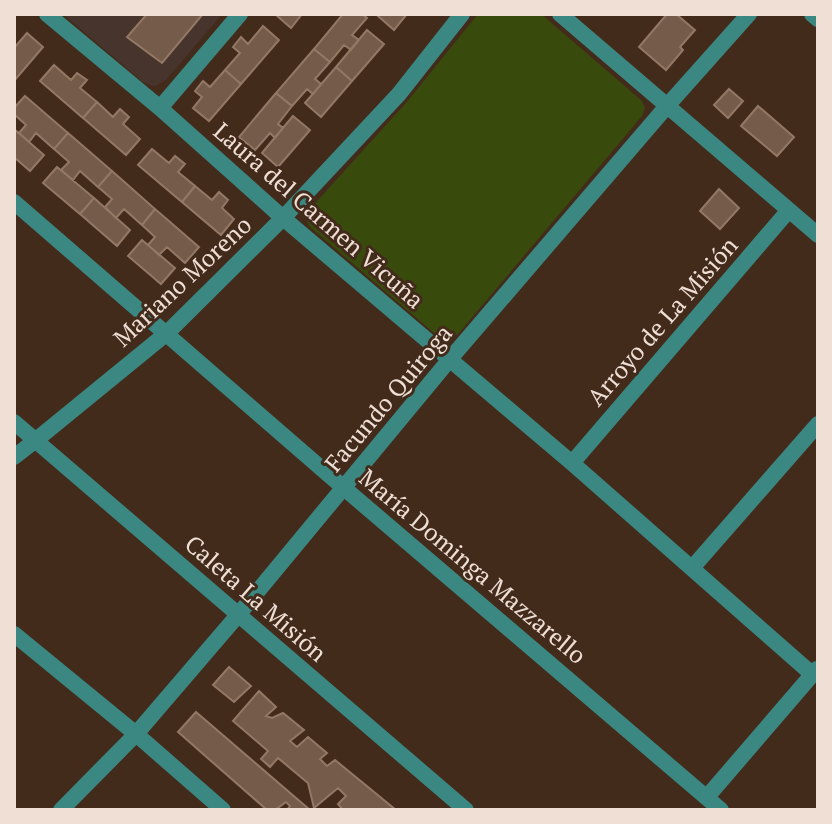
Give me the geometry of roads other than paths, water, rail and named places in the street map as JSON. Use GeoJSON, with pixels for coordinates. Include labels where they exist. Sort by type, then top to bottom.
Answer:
{"type":"FeatureCollection","features":[{"type":"Feature","properties":{"kind":"street","name":"Laura del Carmen Vicuña"},"geometry":{"type":"LineString","coordinates":[[47,14],[815,671]]}},
{"type":"Feature","properties":{"kind":"street"},"geometry":{"type":"LineString","coordinates":[[160,108],[240,14]]}},
{"type":"Feature","properties":{"kind":"street","name":"Mariano Moreno"},"geometry":{"type":"LineString","coordinates":[[14,457],[167,333],[283,218],[399,94],[462,14]]}},
{"type":"Feature","properties":{"kind":"street"},"geometry":{"type":"LineString","coordinates":[[560,14],[818,235]]}},
{"type":"Feature","properties":{"kind":"street","name":"Facundo Quiroga"},"geometry":{"type":"LineString","coordinates":[[61,810],[136,734],[450,359],[749,14]]}},
{"type":"Feature","properties":{"kind":"street"},"geometry":{"type":"LineString","coordinates":[[812,14],[818,19]]}},
{"type":"Feature","properties":{"kind":"street","name":"María Dominga Mazzarello"},"geometry":{"type":"LineString","coordinates":[[14,202],[721,810]]}},
{"type":"Feature","properties":{"kind":"street","name":"Arroyo de La Misión"},"geometry":{"type":"LineString","coordinates":[[572,463],[789,210]]}},
{"type":"Feature","properties":{"kind":"street","name":"Caleta La Misión"},"geometry":{"type":"LineString","coordinates":[[14,422],[466,810]]}},
{"type":"Feature","properties":{"kind":"street"},"geometry":{"type":"LineString","coordinates":[[692,568],[818,424]]}},
{"type":"Feature","properties":{"kind":"street"},"geometry":{"type":"LineString","coordinates":[[14,634],[223,810]]}},
{"type":"Feature","properties":{"kind":"street"},"geometry":{"type":"LineString","coordinates":[[707,797],[815,671]]}}]}
